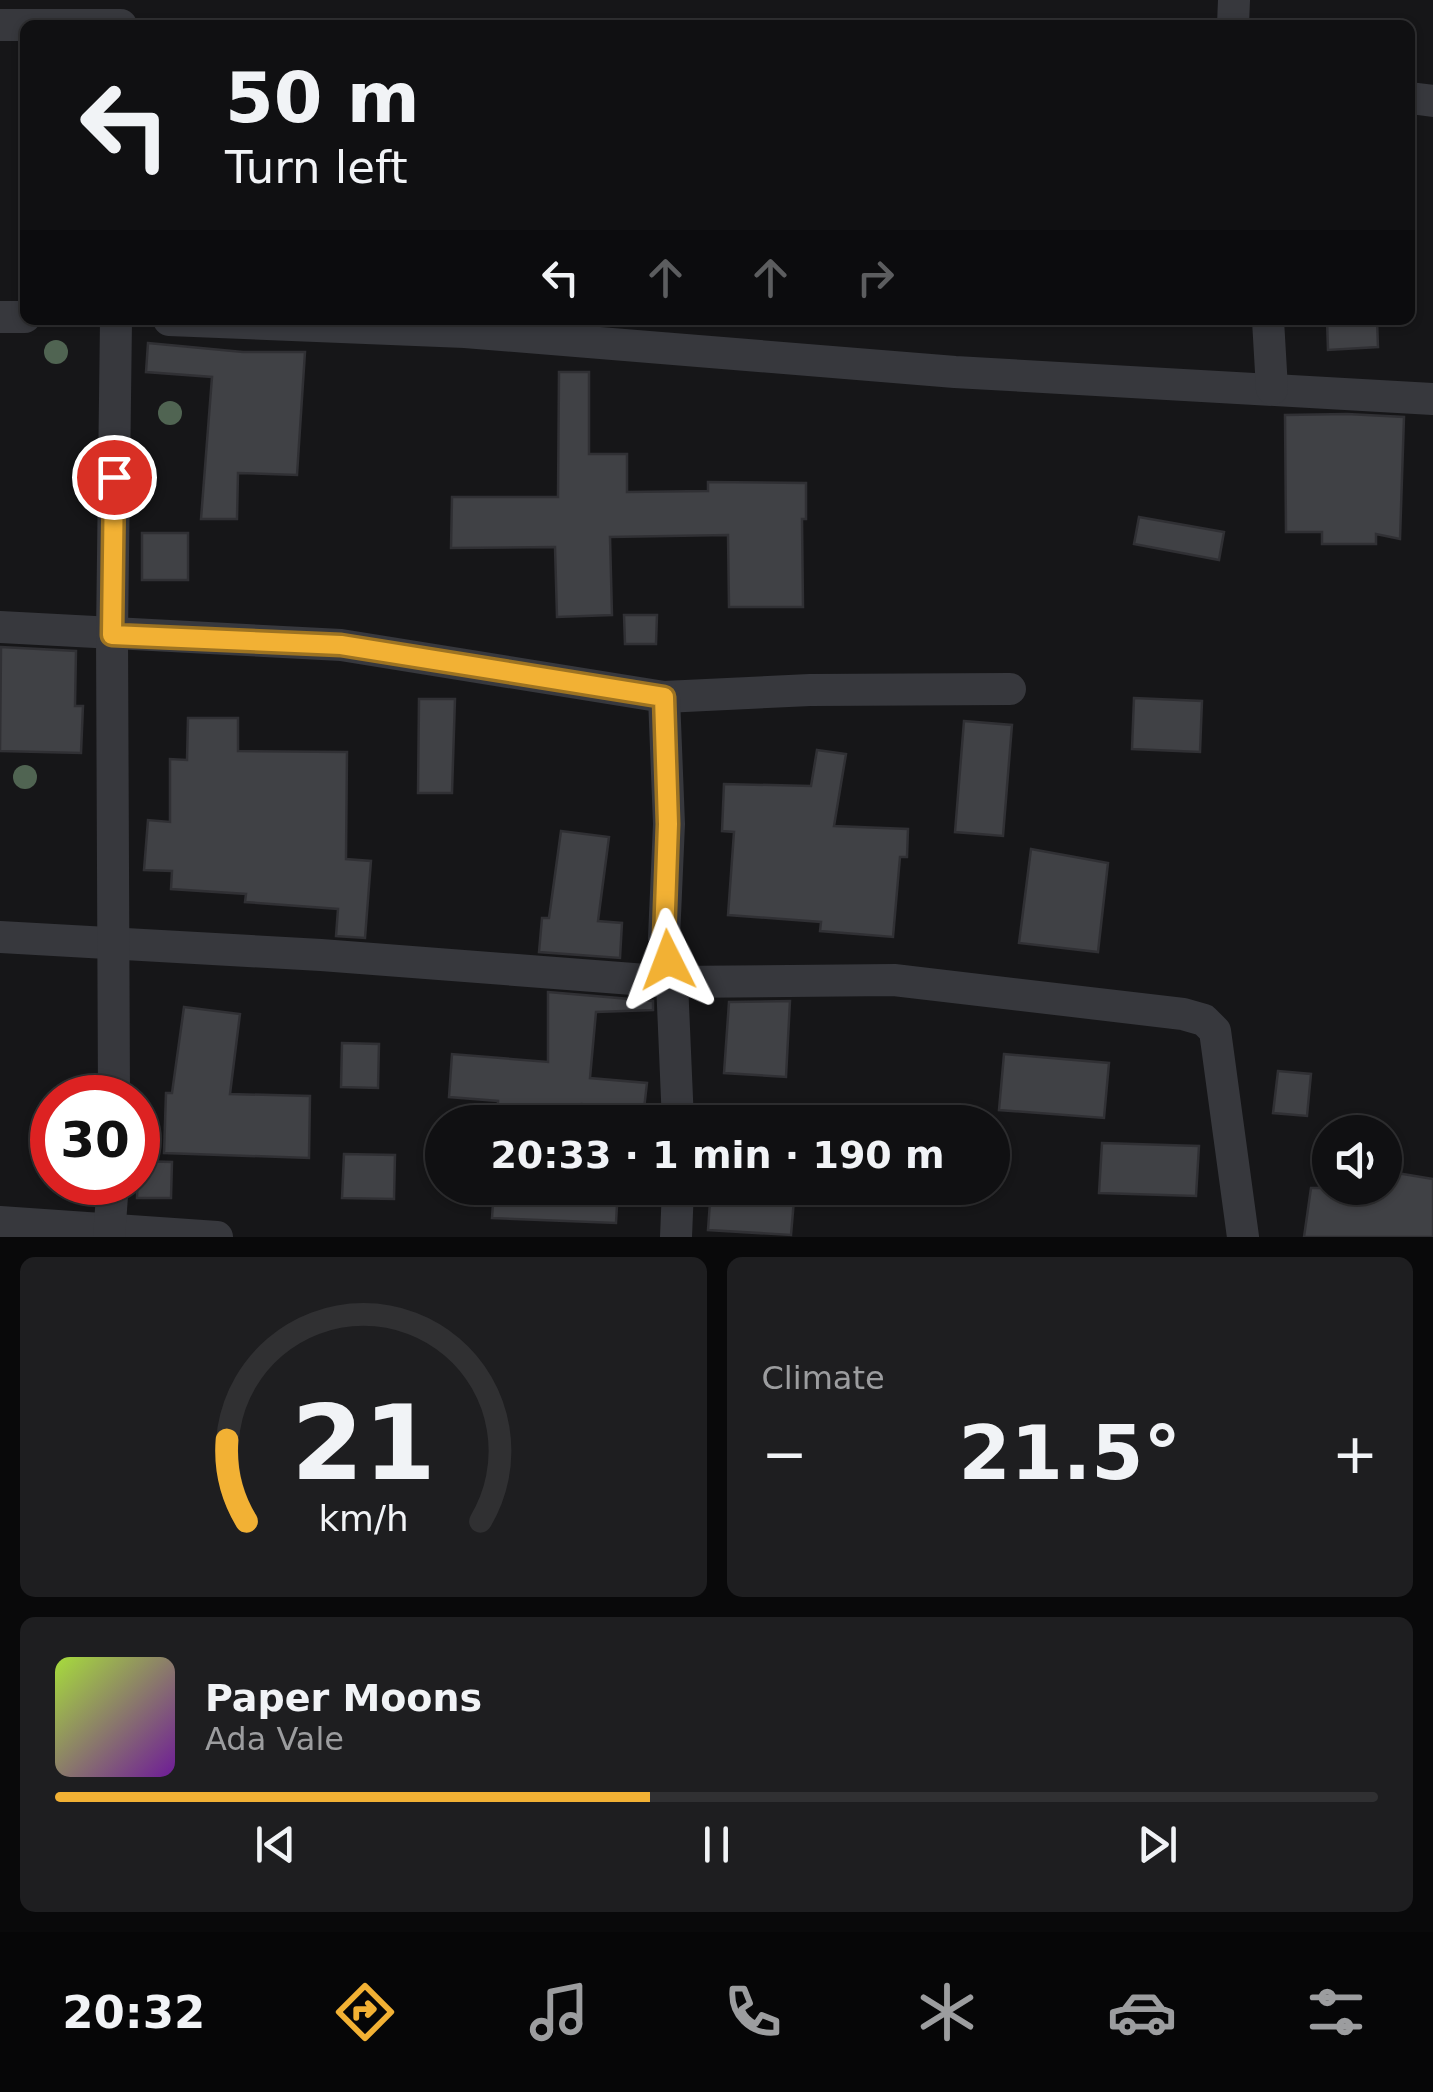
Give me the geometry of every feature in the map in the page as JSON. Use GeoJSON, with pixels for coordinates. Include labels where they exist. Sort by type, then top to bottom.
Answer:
{"type":"FeatureCollection","features":[{"type":"Feature","properties":{"kind":"street"},"geometry":{"type":"LineString","coordinates":[[114,1075],[112,635],[116,325]]}},
{"type":"Feature","properties":{"kind":"street"},"geometry":{"type":"LineString","coordinates":[[293,325],[465,332],[955,372],[1433,399]]}},
{"type":"Feature","properties":{"kind":"street"},"geometry":{"type":"LineString","coordinates":[[1268,325],[1272,388]]}},
{"type":"Feature","properties":{"kind":"street"},"geometry":{"type":"LineString","coordinates":[[0,627],[341,645],[664,697],[810,690],[1010,688]]}},
{"type":"Feature","properties":{"kind":"street"},"geometry":{"type":"LineString","coordinates":[[664,697],[668,824],[664,938],[672,982],[677,1105]]}},
{"type":"Feature","properties":{"kind":"street"},"geometry":{"type":"LineString","coordinates":[[0,937],[321,955],[672,982],[894,980],[1183,1014],[1204,1020],[1215,1031],[1243,1237]]}},
{"type":"Feature","properties":{"kind":"street"},"geometry":{"type":"LineString","coordinates":[[109,1233],[111,1205]]}},
{"type":"Feature","properties":{"kind":"street"},"geometry":{"type":"LineString","coordinates":[[676,1237],[677,1205]]}},
{"type":"Feature","properties":{"kind":"street"},"geometry":{"type":"LineString","coordinates":[[0,1222],[109,1233],[217,1237]]}},
{"type":"Feature","properties":{"kind":"building"},"geometry":{"type":"Polygon","coordinates":[[[1327,325],[1377,325],[1378,347],[1328,350],[1327,325]]]}},
{"type":"Feature","properties":{"kind":"building"},"geometry":{"type":"Polygon","coordinates":[[[148,343],[243,352],[305,352],[297,475],[238,473],[237,519],[201,519],[212,377],[146,372],[148,343]]]}},
{"type":"Feature","properties":{"kind":"building"},"geometry":{"type":"Polygon","coordinates":[[[559,372],[589,372],[589,454],[627,454],[627,492],[708,491],[708,482],[806,483],[806,519],[802,519],[803,607],[729,607],[728,535],[610,537],[612,615],[557,617],[555,547],[451,548],[452,497],[558,497],[559,372]]]}},
{"type":"Feature","properties":{"kind":"building"},"geometry":{"type":"Polygon","coordinates":[[[1285,415],[1404,417],[1400,539],[1376,534],[1376,544],[1322,544],[1322,532],[1286,532],[1285,415]]]}},
{"type":"Feature","properties":{"kind":"building"},"geometry":{"type":"Polygon","coordinates":[[[1139,517],[1224,532],[1219,560],[1134,544],[1139,517]]]}},
{"type":"Feature","properties":{"kind":"building"},"geometry":{"type":"Polygon","coordinates":[[[142,533],[188,533],[188,580],[142,580],[142,533]]]}},
{"type":"Feature","properties":{"kind":"building"},"geometry":{"type":"Polygon","coordinates":[[[624,615],[657,615],[656,644],[625,644],[624,615]]]}},
{"type":"Feature","properties":{"kind":"building"},"geometry":{"type":"Polygon","coordinates":[[[1,647],[76,651],[75,706],[83,706],[81,753],[0,751],[1,647]]]}},
{"type":"Feature","properties":{"kind":"building"},"geometry":{"type":"Polygon","coordinates":[[[1134,698],[1202,701],[1200,752],[1132,749],[1134,698]]]}},
{"type":"Feature","properties":{"kind":"building"},"geometry":{"type":"Polygon","coordinates":[[[419,699],[455,699],[452,793],[418,793],[419,699]]]}},
{"type":"Feature","properties":{"kind":"building"},"geometry":{"type":"Polygon","coordinates":[[[188,718],[238,718],[238,751],[347,752],[346,859],[371,861],[365,938],[336,936],[338,909],[245,902],[246,894],[171,889],[172,871],[144,870],[148,820],[170,822],[170,759],[187,760],[188,718]]]}},
{"type":"Feature","properties":{"kind":"building"},"geometry":{"type":"Polygon","coordinates":[[[964,721],[1012,725],[1003,836],[955,832],[964,721]]]}},
{"type":"Feature","properties":{"kind":"building"},"geometry":{"type":"Polygon","coordinates":[[[817,750],[846,754],[834,826],[908,829],[907,857],[900,857],[893,937],[820,931],[821,922],[728,915],[734,832],[722,831],[724,784],[811,786],[817,750]]]}},
{"type":"Feature","properties":{"kind":"building"},"geometry":{"type":"Polygon","coordinates":[[[561,831],[609,837],[598,921],[622,923],[620,958],[539,952],[542,918],[549,918],[561,831]]]}},
{"type":"Feature","properties":{"kind":"building"},"geometry":{"type":"Polygon","coordinates":[[[1031,849],[1108,863],[1098,952],[1019,943],[1031,849]]]}},
{"type":"Feature","properties":{"kind":"building"},"geometry":{"type":"Polygon","coordinates":[[[548,992],[653,1001],[653,1010],[596,1012],[590,1078],[647,1083],[644,1105],[498,1105],[498,1101],[449,1097],[452,1054],[548,1062],[548,992]]]}},
{"type":"Feature","properties":{"kind":"building"},"geometry":{"type":"Polygon","coordinates":[[[790,1001],[786,1077],[724,1073],[729,1002],[790,1001]]]}},
{"type":"Feature","properties":{"kind":"building"},"geometry":{"type":"Polygon","coordinates":[[[184,1007],[240,1014],[230,1094],[310,1096],[309,1158],[164,1153],[166,1093],[172,1093],[184,1007]]]}},
{"type":"Feature","properties":{"kind":"building"},"geometry":{"type":"Polygon","coordinates":[[[342,1043],[379,1044],[378,1088],[341,1087],[342,1043]]]}},
{"type":"Feature","properties":{"kind":"building"},"geometry":{"type":"Polygon","coordinates":[[[1004,1054],[1109,1063],[1104,1118],[1010,1111],[1010,1105],[999,1105],[1004,1054]]]}},
{"type":"Feature","properties":{"kind":"building"},"geometry":{"type":"Polygon","coordinates":[[[1278,1071],[1311,1074],[1307,1116],[1273,1113],[1278,1071]]]}},
{"type":"Feature","properties":{"kind":"building"},"geometry":{"type":"Polygon","coordinates":[[[1102,1143],[1199,1146],[1196,1196],[1099,1193],[1102,1143]]]}},
{"type":"Feature","properties":{"kind":"building"},"geometry":{"type":"Polygon","coordinates":[[[344,1154],[395,1155],[394,1199],[342,1198],[344,1154]]]}},
{"type":"Feature","properties":{"kind":"building"},"geometry":{"type":"Polygon","coordinates":[[[160,1162],[172,1162],[171,1198],[160,1198],[160,1162]]]}},
{"type":"Feature","properties":{"kind":"building"},"geometry":{"type":"Polygon","coordinates":[[[1402,1174],[1433,1179],[1433,1237],[1304,1237],[1311,1188],[1312,1205],[1402,1205],[1402,1174]]]}},
{"type":"Feature","properties":{"kind":"building"},"geometry":{"type":"Polygon","coordinates":[[[493,1205],[617,1205],[616,1223],[492,1218],[493,1205]]]}},
{"type":"Feature","properties":{"kind":"building"},"geometry":{"type":"Polygon","coordinates":[[[710,1205],[794,1205],[791,1235],[708,1230],[710,1205]]]}},
{"type":"Feature","properties":{"kind":"route"},"geometry":{"type":"LineString","coordinates":[[114,477],[112,635],[341,645],[664,697],[668,824],[664,938],[668,960]]}}]}
